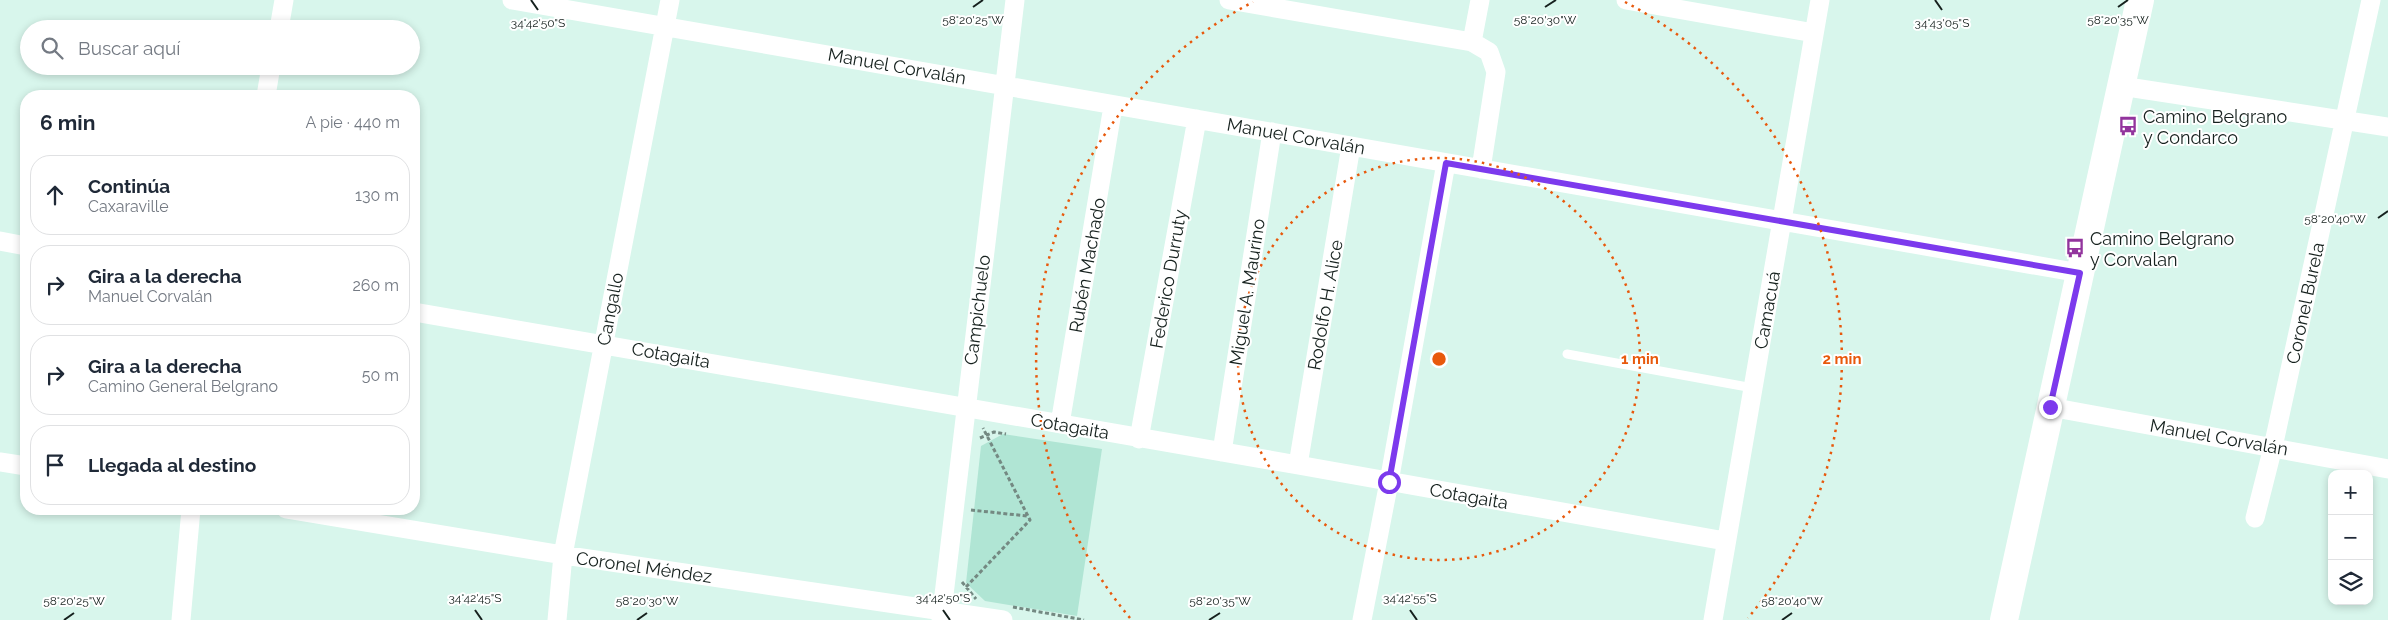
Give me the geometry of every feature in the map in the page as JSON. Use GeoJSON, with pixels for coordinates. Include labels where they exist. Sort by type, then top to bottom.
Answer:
{"type":"FeatureCollection","features":[{"type":"Feature","properties":{"kind":"main road"},"geometry":{"type":"LineString","coordinates":[[2004,620],[2140,0]]}},
{"type":"Feature","properties":{"kind":"street"},"geometry":{"type":"LineString","coordinates":[[281,20],[284,0]]}},
{"type":"Feature","properties":{"kind":"street","name":"Manuel Corvalán"},"geometry":{"type":"LineString","coordinates":[[512,0],[1004,84],[1114,106],[2080,273]]}},
{"type":"Feature","properties":{"kind":"street","name":"Cangallo"},"geometry":{"type":"LineString","coordinates":[[556,620],[563,555],[670,0]]}},
{"type":"Feature","properties":{"kind":"street","name":"Campichuelo"},"geometry":{"type":"LineString","coordinates":[[943,608],[1015,0]]}},
{"type":"Feature","properties":{"kind":"street"},"geometry":{"type":"LineString","coordinates":[[1229,0],[1472,42],[1489,52],[1496,72],[1481,169]]}},
{"type":"Feature","properties":{"kind":"street"},"geometry":{"type":"LineString","coordinates":[[1472,42],[1480,0]]}},
{"type":"Feature","properties":{"kind":"street"},"geometry":{"type":"LineString","coordinates":[[1626,0],[1814,33]]}},
{"type":"Feature","properties":{"kind":"street","name":"Camacuá"},"geometry":{"type":"LineString","coordinates":[[1713,620],[1820,0]]}},
{"type":"Feature","properties":{"kind":"street","name":"Coronel Burela"},"geometry":{"type":"LineString","coordinates":[[2255,518],[2273,447],[2346,120],[2370,0]]}},
{"type":"Feature","properties":{"kind":"street"},"geometry":{"type":"LineString","coordinates":[[267,90],[270,75]]}},
{"type":"Feature","properties":{"kind":"street"},"geometry":{"type":"LineString","coordinates":[[2121,86],[2388,127]]}},
{"type":"Feature","properties":{"kind":"street","name":"Rubén Machado"},"geometry":{"type":"LineString","coordinates":[[1060,424],[1114,106]]}},
{"type":"Feature","properties":{"kind":"street","name":"Federico Durruty"},"geometry":{"type":"LineString","coordinates":[[1139,439],[1197,119]]}},
{"type":"Feature","properties":{"kind":"street","name":"Miguel A. Maurino"},"geometry":{"type":"LineString","coordinates":[[1222,452],[1272,132]]}},
{"type":"Feature","properties":{"kind":"street","name":"Rodolfo H. Alice"},"geometry":{"type":"LineString","coordinates":[[1298,464],[1352,146]]}},
{"type":"Feature","properties":{"kind":"street"},"geometry":{"type":"LineString","coordinates":[[1362,620],[1389,482],[1446,163]]}},
{"type":"Feature","properties":{"kind":"street"},"geometry":{"type":"LineString","coordinates":[[0,241],[20,245]]}},
{"type":"Feature","properties":{"kind":"street","name":"Cotagaita"},"geometry":{"type":"LineString","coordinates":[[420,313],[603,343],[1139,439],[1298,464],[1389,482],[1726,541]]}},
{"type":"Feature","properties":{"kind":"street","name":"Manuel Corvalán"},"geometry":{"type":"LineString","coordinates":[[2050,407],[2388,469]]}},
{"type":"Feature","properties":{"kind":"street"},"geometry":{"type":"LineString","coordinates":[[0,462],[20,465]]}},
{"type":"Feature","properties":{"kind":"street"},"geometry":{"type":"LineString","coordinates":[[181,620],[190,515]]}},
{"type":"Feature","properties":{"kind":"street","name":"Coronel Méndez"},"geometry":{"type":"LineString","coordinates":[[322,515],[563,555],[943,608],[1005,613]]}},
{"type":"Feature","properties":{"kind":"lane"},"geometry":{"type":"LineString","coordinates":[[1567,354],[1753,388]]}},
{"type":"Feature","properties":{"kind":"path"},"geometry":{"type":"LineString","coordinates":[[943,608],[958,596],[1030,520],[982,426]]}},
{"type":"Feature","properties":{"kind":"path"},"geometry":{"type":"LineString","coordinates":[[979,445],[980,436],[986,434],[994,432],[1013,435]]}},
{"type":"Feature","properties":{"kind":"path"},"geometry":{"type":"LineString","coordinates":[[969,519],[972,501]]}},
{"type":"Feature","properties":{"kind":"path"},"geometry":{"type":"LineString","coordinates":[[970,510],[1028,516]]}},
{"type":"Feature","properties":{"kind":"path"},"geometry":{"type":"LineString","coordinates":[[961,581],[977,600]]}},
{"type":"Feature","properties":{"kind":"path"},"geometry":{"type":"LineString","coordinates":[[1005,613],[1084,620]]}},
{"type":"Feature","properties":{"kind":"green space"},"geometry":{"type":"Polygon","coordinates":[[[1003,434],[1102,449],[1077,616],[985,601],[966,583],[981,446],[1003,434]]]}},
{"type":"Feature","properties":{"kind":"place","name":"Camino Belgrano y Condarco"},"geometry":{"type":"Point","coordinates":[2128,126]}},
{"type":"Feature","properties":{"kind":"place","name":"Camino Belgrano y Corvalan"},"geometry":{"type":"Point","coordinates":[2075,248]}},
{"type":"Feature","properties":{"kind":"route"},"geometry":{"type":"LineString","coordinates":[[1389,482],[1446,163],[2080,273],[2050,407]]}}]}
